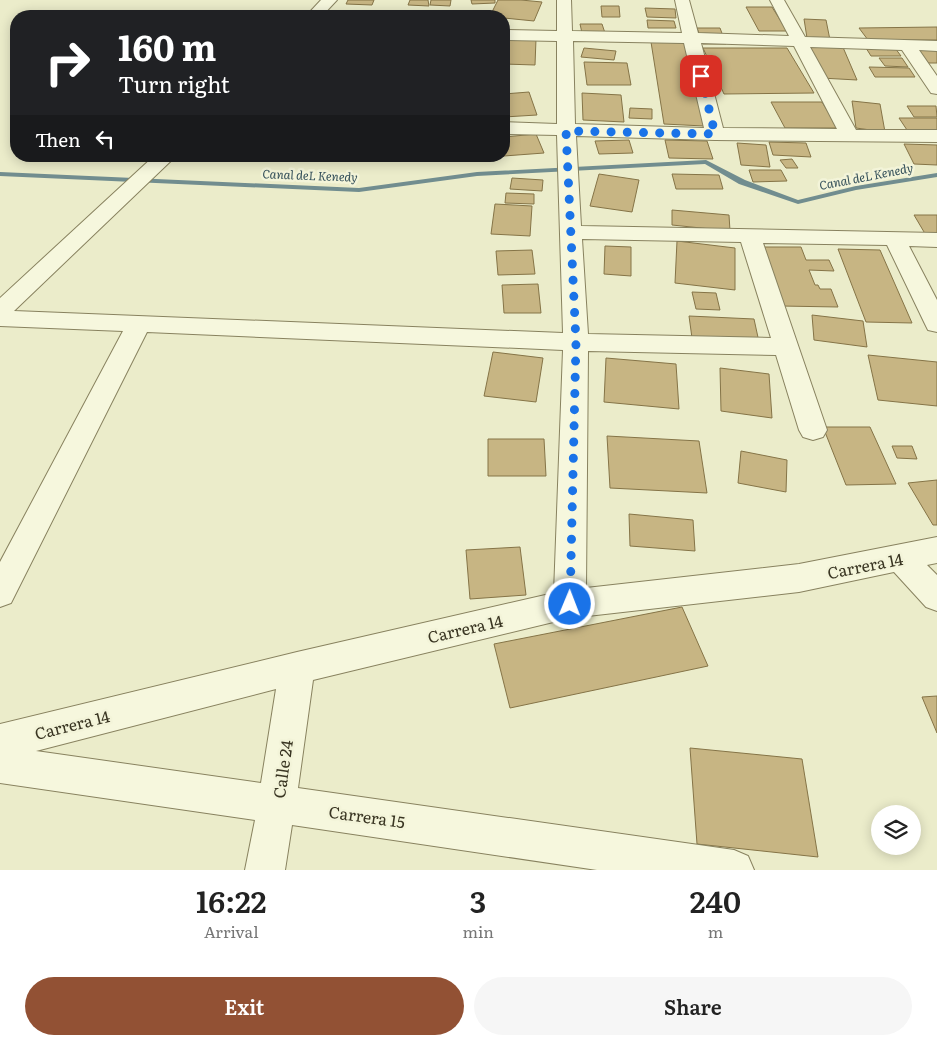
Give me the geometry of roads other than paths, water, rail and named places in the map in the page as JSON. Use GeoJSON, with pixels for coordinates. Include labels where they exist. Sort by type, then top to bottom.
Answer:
{"type":"FeatureCollection","features":[{"type":"Feature","properties":{"kind":"street"},"geometry":{"type":"LineString","coordinates":[[319,10],[330,0]]}},
{"type":"Feature","properties":{"kind":"street"},"geometry":{"type":"LineString","coordinates":[[564,0],[566,131],[576,342],[570,604]]}},
{"type":"Feature","properties":{"kind":"street"},"geometry":{"type":"LineString","coordinates":[[682,0],[715,134]]}},
{"type":"Feature","properties":{"kind":"street"},"geometry":{"type":"LineString","coordinates":[[777,0],[850,136]]}},
{"type":"Feature","properties":{"kind":"street"},"geometry":{"type":"LineString","coordinates":[[510,35],[692,38],[937,46]]}},
{"type":"Feature","properties":{"kind":"street"},"geometry":{"type":"LineString","coordinates":[[908,46],[937,89]]}},
{"type":"Feature","properties":{"kind":"street"},"geometry":{"type":"LineString","coordinates":[[510,128],[715,134],[937,136]]}},
{"type":"Feature","properties":{"kind":"street"},"geometry":{"type":"LineString","coordinates":[[0,311],[160,162]]}},
{"type":"Feature","properties":{"kind":"street"},"geometry":{"type":"LineString","coordinates":[[570,232],[937,240]]}},
{"type":"Feature","properties":{"kind":"street"},"geometry":{"type":"LineString","coordinates":[[750,236],[813,430]]}},
{"type":"Feature","properties":{"kind":"street"},"geometry":{"type":"LineString","coordinates":[[895,239],[937,324]]}},
{"type":"Feature","properties":{"kind":"street"},"geometry":{"type":"LineString","coordinates":[[0,318],[576,342],[786,347]]}},
{"type":"Feature","properties":{"kind":"street"},"geometry":{"type":"LineString","coordinates":[[0,593],[9,559],[139,323]]}},
{"type":"Feature","properties":{"kind":"street","name":"Carrera 14"},"geometry":{"type":"LineString","coordinates":[[0,742],[297,668],[570,604],[799,578],[937,550]]}},
{"type":"Feature","properties":{"kind":"street"},"geometry":{"type":"LineString","coordinates":[[901,558],[937,597]]}},
{"type":"Feature","properties":{"kind":"street","name":"Calle 24"},"geometry":{"type":"LineString","coordinates":[[265,870],[297,668]]}},
{"type":"Feature","properties":{"kind":"street","name":"Carrera 15"},"geometry":{"type":"LineString","coordinates":[[0,764],[734,870]]}},
{"type":"Feature","properties":{"kind":"waterway","name":"Canal deL Kenedy"},"geometry":{"type":"LineString","coordinates":[[0,174],[359,190],[477,174],[706,162],[742,182],[798,202],[856,188],[937,175]]}}]}
